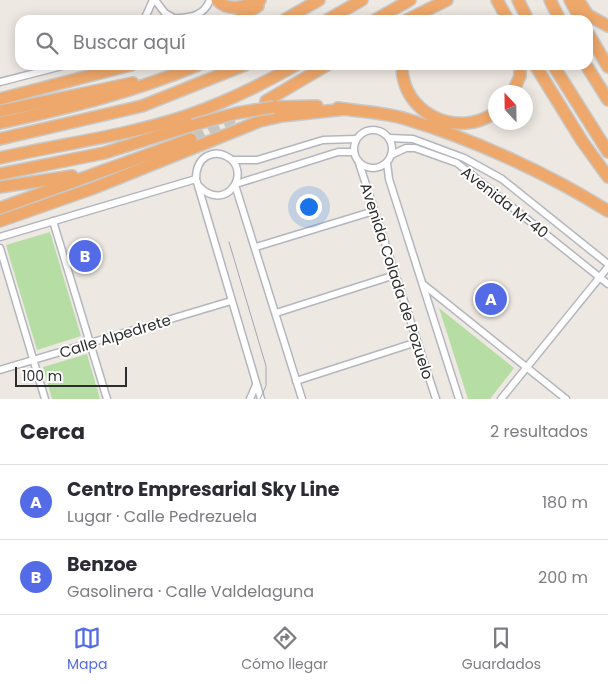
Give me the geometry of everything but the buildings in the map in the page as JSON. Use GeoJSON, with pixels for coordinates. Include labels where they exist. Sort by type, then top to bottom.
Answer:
{"type":"FeatureCollection","features":[{"type":"Feature","properties":{"kind":"highway"},"geometry":{"type":"LineString","coordinates":[[217,0],[229,8],[241,8],[260,0]]}},
{"type":"Feature","properties":{"kind":"highway"},"geometry":{"type":"LineString","coordinates":[[245,15],[268,0]]}},
{"type":"Feature","properties":{"kind":"highway"},"geometry":{"type":"LineString","coordinates":[[293,15],[320,0]]}},
{"type":"Feature","properties":{"kind":"highway"},"geometry":{"type":"LineString","coordinates":[[327,15],[349,0]]}},
{"type":"Feature","properties":{"kind":"highway"},"geometry":{"type":"LineString","coordinates":[[336,15],[362,0]]}},
{"type":"Feature","properties":{"kind":"highway"},"geometry":{"type":"LineString","coordinates":[[384,15],[410,0]]}},
{"type":"Feature","properties":{"kind":"highway"},"geometry":{"type":"LineString","coordinates":[[518,0],[526,15]]}},
{"type":"Feature","properties":{"kind":"highway"},"geometry":{"type":"LineString","coordinates":[[550,0],[558,15]]}},
{"type":"Feature","properties":{"kind":"highway"},"geometry":{"type":"LineString","coordinates":[[570,0],[578,15]]}},
{"type":"Feature","properties":{"kind":"highway"},"geometry":{"type":"LineString","coordinates":[[578,0],[588,15]]}},
{"type":"Feature","properties":{"kind":"highway"},"geometry":{"type":"LineString","coordinates":[[417,15],[445,1]]}},
{"type":"Feature","properties":{"kind":"highway"},"geometry":{"type":"LineString","coordinates":[[429,15],[445,1]]}},
{"type":"Feature","properties":{"kind":"highway"},"geometry":{"type":"LineString","coordinates":[[498,2],[505,15]]}},
{"type":"Feature","properties":{"kind":"highway"},"geometry":{"type":"LineString","coordinates":[[593,18],[608,26]]}},
{"type":"Feature","properties":{"kind":"highway"},"geometry":{"type":"LineString","coordinates":[[593,41],[608,67]]}},
{"type":"Feature","properties":{"kind":"highway"},"geometry":{"type":"LineString","coordinates":[[0,99],[112,70]]}},
{"type":"Feature","properties":{"kind":"highway"},"geometry":{"type":"LineString","coordinates":[[0,123],[81,105],[164,79],[186,70]]}},
{"type":"Feature","properties":{"kind":"highway"},"geometry":{"type":"LineString","coordinates":[[0,138],[142,106],[232,70]]}},
{"type":"Feature","properties":{"kind":"highway"},"geometry":{"type":"LineString","coordinates":[[0,158],[140,129],[185,116],[230,99],[286,70]]}},
{"type":"Feature","properties":{"kind":"highway"},"geometry":{"type":"LineString","coordinates":[[270,104],[320,70]]}},
{"type":"Feature","properties":{"kind":"highway"},"geometry":{"type":"LineString","coordinates":[[403,70],[407,90],[417,105],[429,116],[456,124],[471,123],[488,117]]}},
{"type":"Feature","properties":{"kind":"highway"},"geometry":{"type":"LineString","coordinates":[[516,85],[520,76],[520,70]]}},
{"type":"Feature","properties":{"kind":"highway"},"geometry":{"type":"LineString","coordinates":[[537,70],[582,141],[608,176]]}},
{"type":"Feature","properties":{"kind":"highway"},"geometry":{"type":"LineString","coordinates":[[556,70],[608,152]]}},
{"type":"Feature","properties":{"kind":"highway"},"geometry":{"type":"LineString","coordinates":[[589,70],[608,100]]}},
{"type":"Feature","properties":{"kind":"highway"},"geometry":{"type":"LineString","coordinates":[[0,111],[164,79]]}},
{"type":"Feature","properties":{"kind":"highway"},"geometry":{"type":"LineString","coordinates":[[0,174],[104,153],[193,125],[270,104],[299,105],[370,111],[405,118],[448,134],[554,180],[608,211]]}},
{"type":"Feature","properties":{"kind":"highway"},"geometry":{"type":"LineString","coordinates":[[0,221],[94,188],[260,121],[282,116],[346,109]]}},
{"type":"Feature","properties":{"kind":"highway"},"geometry":{"type":"LineString","coordinates":[[0,208],[194,138]]}},
{"type":"Feature","properties":{"kind":"highway"},"geometry":{"type":"LineString","coordinates":[[0,187],[69,176],[130,162]]}},
{"type":"Feature","properties":{"kind":"street"},"geometry":{"type":"LineString","coordinates":[[147,15],[154,0],[169,15]]}},
{"type":"Feature","properties":{"kind":"street"},"geometry":{"type":"LineString","coordinates":[[197,15],[202,12],[210,0]]}},
{"type":"Feature","properties":{"kind":"street"},"geometry":{"type":"LineString","coordinates":[[0,82],[47,70]]}},
{"type":"Feature","properties":{"kind":"street"},"geometry":{"type":"LineString","coordinates":[[372,129],[382,132],[389,138],[392,146],[392,155],[386,163],[378,168],[368,168],[359,163],[354,152],[356,139],[363,132],[372,129]]}},
{"type":"Feature","properties":{"kind":"street","name":"Avenida M-40"},"geometry":{"type":"LineString","coordinates":[[389,138],[413,139],[485,167],[502,178],[608,265]]}},
{"type":"Feature","properties":{"kind":"street"},"geometry":{"type":"LineString","coordinates":[[232,160],[257,160],[323,140],[356,139]]}},
{"type":"Feature","properties":{"kind":"street","name":"Avenida M-40"},"geometry":{"type":"LineString","coordinates":[[392,155],[406,148],[415,148],[457,163],[608,284]]}},
{"type":"Feature","properties":{"kind":"street"},"geometry":{"type":"LineString","coordinates":[[198,186],[213,196],[229,192],[236,184],[338,152],[354,152]]}},
{"type":"Feature","properties":{"kind":"street"},"geometry":{"type":"LineString","coordinates":[[261,399],[200,198],[196,179],[196,170],[200,162],[207,156],[216,154],[224,155],[232,160],[238,171],[236,184],[302,399]]}},
{"type":"Feature","properties":{"kind":"street","name":"Avenida Colada de Pozuelo"},"geometry":{"type":"LineString","coordinates":[[359,163],[436,399]]}},
{"type":"Feature","properties":{"kind":"street","name":"Avenida Colada de Pozuelo"},"geometry":{"type":"LineString","coordinates":[[386,163],[389,179],[459,399]]}},
{"type":"Feature","properties":{"kind":"street"},"geometry":{"type":"LineString","coordinates":[[0,237],[196,179]]}},
{"type":"Feature","properties":{"kind":"street"},"geometry":{"type":"LineString","coordinates":[[256,247],[374,211]]}},
{"type":"Feature","properties":{"kind":"street"},"geometry":{"type":"LineString","coordinates":[[53,221],[107,399]]}},
{"type":"Feature","properties":{"kind":"street"},"geometry":{"type":"LineString","coordinates":[[0,248],[45,399]]}},
{"type":"Feature","properties":{"kind":"street"},"geometry":{"type":"LineString","coordinates":[[501,399],[608,265]]}},
{"type":"Feature","properties":{"kind":"street"},"geometry":{"type":"LineString","coordinates":[[276,313],[395,275]]}},
{"type":"Feature","properties":{"kind":"street"},"geometry":{"type":"LineString","coordinates":[[423,284],[566,399]]}},
{"type":"Feature","properties":{"kind":"street","name":"Calle Alpedrete"},"geometry":{"type":"LineString","coordinates":[[0,370],[231,301]]}},
{"type":"Feature","properties":{"kind":"street"},"geometry":{"type":"LineString","coordinates":[[296,381],[417,342]]}},
{"type":"Feature","properties":{"kind":"street"},"geometry":{"type":"LineString","coordinates":[[250,399],[256,384]]}},
{"type":"Feature","properties":{"kind":"green space"},"geometry":{"type":"Polygon","coordinates":[[[50,232],[81,336],[37,350],[6,245],[50,232]]]}},
{"type":"Feature","properties":{"kind":"green space"},"geometry":{"type":"Polygon","coordinates":[[[439,308],[514,368],[490,399],[468,399],[439,308]]]}},
{"type":"Feature","properties":{"kind":"green space"},"geometry":{"type":"Polygon","coordinates":[[[87,354],[100,399],[52,399],[43,367],[87,354]]]}},
{"type":"Feature","properties":{"kind":"tunnel"},"geometry":{"type":"LineString","coordinates":[[194,138],[237,116]]}},
{"type":"Feature","properties":{"kind":"tram line"},"geometry":{"type":"LineString","coordinates":[[229,242],[266,366],[266,386],[260,399]]}},
{"type":"Feature","properties":{"kind":"place","name":"Benzoe"},"geometry":{"type":"Point","coordinates":[85,256]}},
{"type":"Feature","properties":{"kind":"place","name":"Centro Empresarial Sky Line"},"geometry":{"type":"Point","coordinates":[491,299]}}]}
